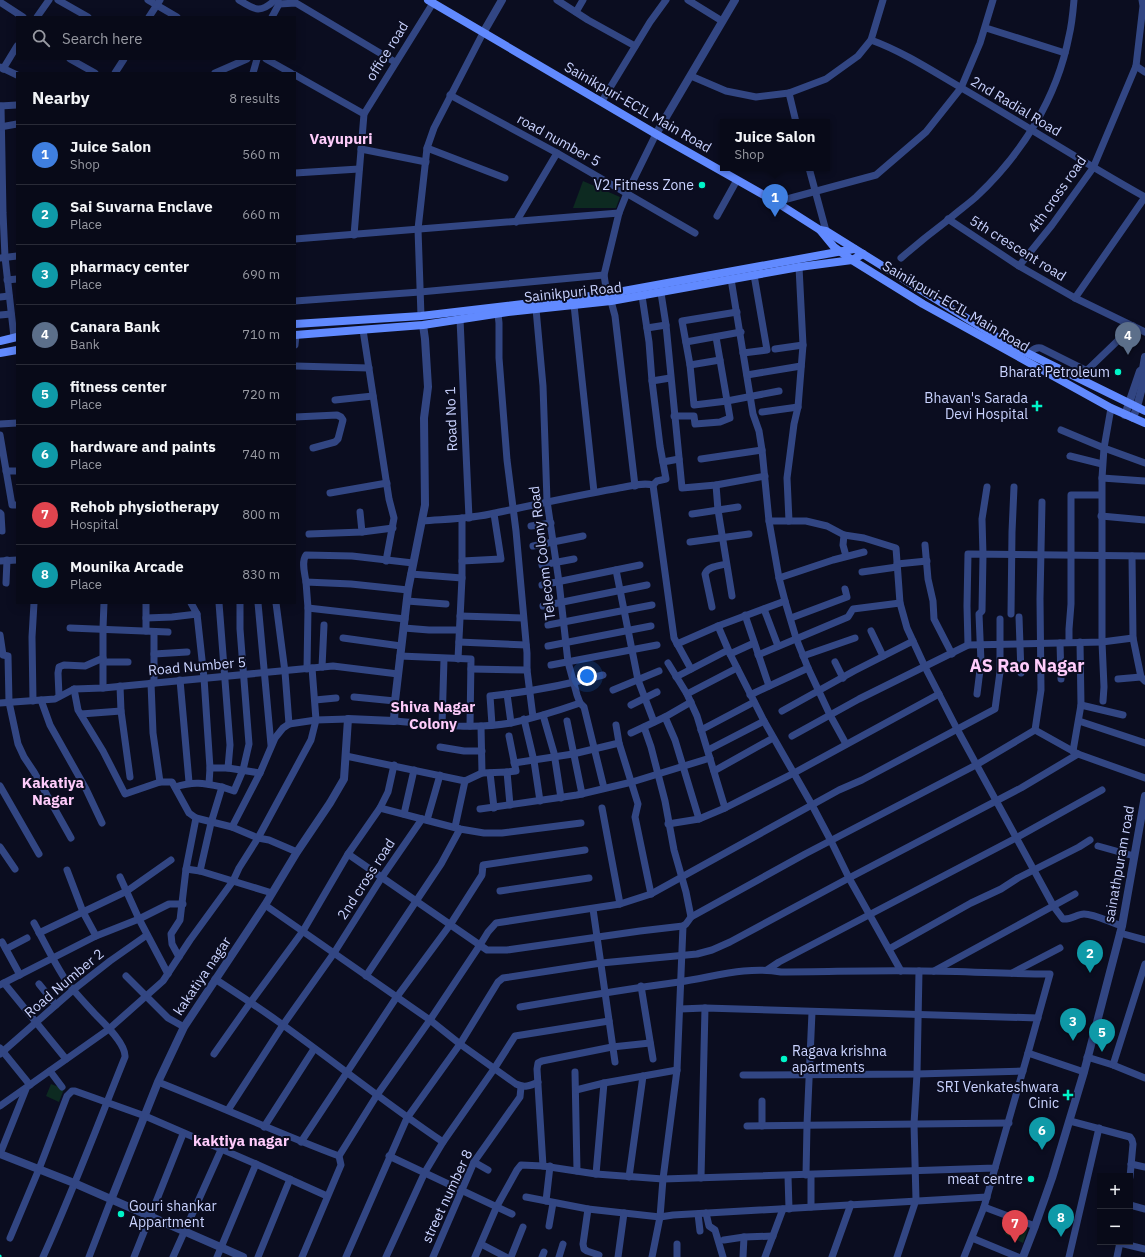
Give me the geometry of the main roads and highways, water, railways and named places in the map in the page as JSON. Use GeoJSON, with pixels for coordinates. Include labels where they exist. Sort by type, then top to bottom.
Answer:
{"type":"FeatureCollection","features":[{"type":"Feature","properties":{"kind":"main road","name":"Sainikpuri-ECIL Main Road"},"geometry":{"type":"LineString","coordinates":[[430,1],[720,170]]}},
{"type":"Feature","properties":{"kind":"main road","name":"Sainikpuri-ECIL Main Road"},"geometry":{"type":"LineString","coordinates":[[721,171],[776,202],[824,233],[863,254],[1005,342],[1145,411]]}},
{"type":"Feature","properties":{"kind":"main road","name":"Sainikpuri-ECIL Main Road"},"geometry":{"type":"LineString","coordinates":[[824,233],[841,252],[852,260],[924,304],[1111,408],[1145,423]]}},
{"type":"Feature","properties":{"kind":"main road"},"geometry":{"type":"LineString","coordinates":[[824,233],[828,248],[824,255]]}},
{"type":"Feature","properties":{"kind":"main road","name":"Sainikpuri Road"},"geometry":{"type":"LineString","coordinates":[[296,335],[423,325],[574,305],[854,249]]}},
{"type":"Feature","properties":{"kind":"main road"},"geometry":{"type":"LineString","coordinates":[[852,260],[863,254]]}},
{"type":"Feature","properties":{"kind":"main road","name":"Sainikpuri Road"},"geometry":{"type":"LineString","coordinates":[[296,324],[421,316],[642,296],[799,267],[852,260]]}},
{"type":"Feature","properties":{"kind":"main road"},"geometry":{"type":"LineString","coordinates":[[336,321],[336,332]]}},
{"type":"Feature","properties":{"kind":"main road"},"geometry":{"type":"LineString","coordinates":[[0,341],[15,337]]}},
{"type":"Feature","properties":{"kind":"main road"},"geometry":{"type":"LineString","coordinates":[[0,353],[16,350]]}},
{"type":"Feature","properties":{"kind":"place","name":"V2 Fitness Zone"},"geometry":{"type":"Point","coordinates":[702,185]}},
{"type":"Feature","properties":{"kind":"place","name":"Juice Salon"},"geometry":{"type":"Point","coordinates":[775,217]}},
{"type":"Feature","properties":{"kind":"place","name":"Canara Bank"},"geometry":{"type":"Point","coordinates":[1128,355]}},
{"type":"Feature","properties":{"kind":"place","name":"Bharat Petroleum"},"geometry":{"type":"Point","coordinates":[1118,372]}},
{"type":"Feature","properties":{"kind":"place","name":"Bhavan's Sarada Devi Hospital"},"geometry":{"type":"Point","coordinates":[1037,406]}},
{"type":"Feature","properties":{"kind":"place","name":"Sai Suvarna Enclave"},"geometry":{"type":"Point","coordinates":[1090,973]}},
{"type":"Feature","properties":{"kind":"place","name":"pharmacy center"},"geometry":{"type":"Point","coordinates":[1073,1041]}},
{"type":"Feature","properties":{"kind":"place","name":"fitness center"},"geometry":{"type":"Point","coordinates":[1102,1052]}},
{"type":"Feature","properties":{"kind":"place","name":"Ragava krishna apartments"},"geometry":{"type":"Point","coordinates":[784,1059]}},
{"type":"Feature","properties":{"kind":"place","name":"SRI Venkateshwara Cinic"},"geometry":{"type":"Point","coordinates":[1068,1095]}},
{"type":"Feature","properties":{"kind":"place","name":"hardware and paints"},"geometry":{"type":"Point","coordinates":[1042,1150]}},
{"type":"Feature","properties":{"kind":"place","name":"meat centre"},"geometry":{"type":"Point","coordinates":[1031,1179]}},
{"type":"Feature","properties":{"kind":"place","name":"Gouri shankar Appartment"},"geometry":{"type":"Point","coordinates":[121,1214]}},
{"type":"Feature","properties":{"kind":"place","name":"Mounika Arcade"},"geometry":{"type":"Point","coordinates":[1061,1237]}},
{"type":"Feature","properties":{"kind":"place","name":"Rehob physiotherapy"},"geometry":{"type":"Point","coordinates":[1015,1243]}},
{"type":"Feature","properties":{"kind":"district","name":"Vayupuri"},"geometry":{"type":"Point","coordinates":[341,139]}},
{"type":"Feature","properties":{"kind":"district","name":"AS Rao Nagar"},"geometry":{"type":"Point","coordinates":[1027,666]}},
{"type":"Feature","properties":{"kind":"district","name":"Shiva Nagar Colony"},"geometry":{"type":"Point","coordinates":[433,716]}},
{"type":"Feature","properties":{"kind":"district","name":"Kakatiya Nagar"},"geometry":{"type":"Point","coordinates":[53,792]}},
{"type":"Feature","properties":{"kind":"district","name":"kaktiya nagar"},"geometry":{"type":"Point","coordinates":[241,1141]}}]}
